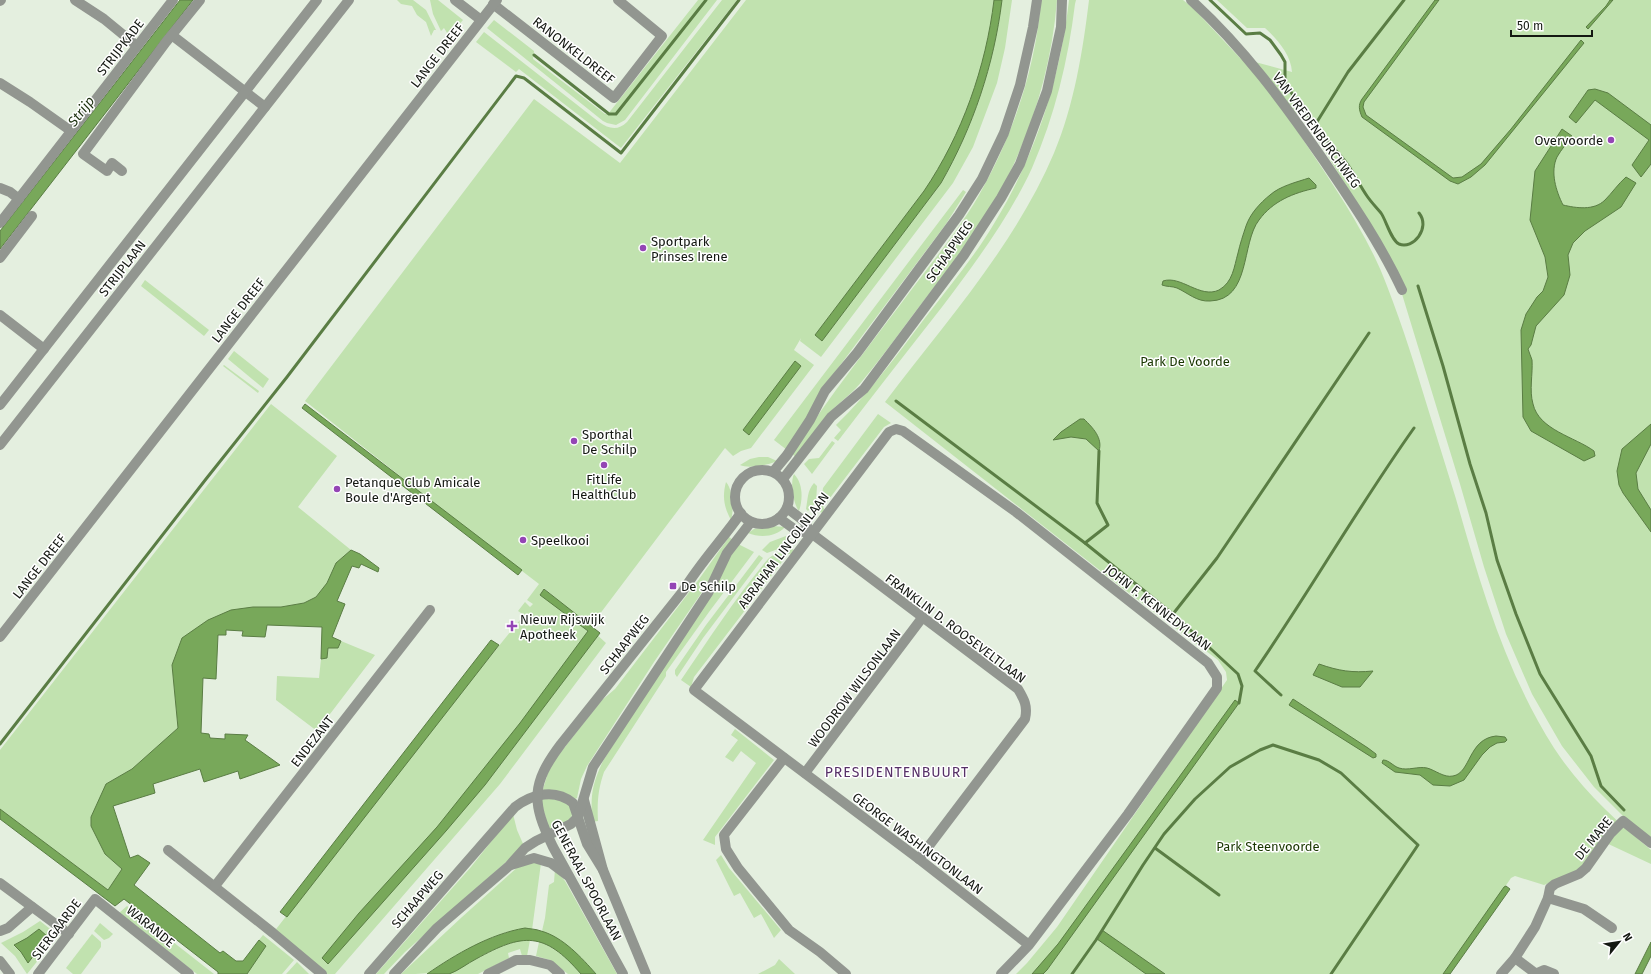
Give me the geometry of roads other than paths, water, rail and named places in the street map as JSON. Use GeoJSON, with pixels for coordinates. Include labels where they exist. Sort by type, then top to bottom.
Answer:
{"type":"FeatureCollection","features":[{"type":"Feature","properties":{"kind":"street"},"geometry":{"type":"LineString","coordinates":[[75,0],[104,19],[137,46]]}},
{"type":"Feature","properties":{"kind":"street","name":"STRIJPKADE"},"geometry":{"type":"LineString","coordinates":[[0,223],[173,0]]}},
{"type":"Feature","properties":{"kind":"street"},"geometry":{"type":"LineString","coordinates":[[122,171],[109,167],[83,154],[166,42],[173,36],[200,0]]}},
{"type":"Feature","properties":{"kind":"street","name":"STRIJPLAAN"},"geometry":{"type":"LineString","coordinates":[[0,405],[317,0]]}},
{"type":"Feature","properties":{"kind":"street","name":"STRIJPLAAN"},"geometry":{"type":"LineString","coordinates":[[0,445],[349,0]]}},
{"type":"Feature","properties":{"kind":"street"},"geometry":{"type":"LineString","coordinates":[[455,0],[481,20]]}},
{"type":"Feature","properties":{"kind":"street","name":"RANONKELDREEF"},"geometry":{"type":"LineString","coordinates":[[495,2],[535,37],[614,98],[662,36],[618,0]]}},
{"type":"Feature","properties":{"kind":"street","name":"SCHAAPWEG"},"geometry":{"type":"LineString","coordinates":[[773,472],[787,455],[810,420],[825,391],[857,353],[920,269],[959,215],[982,178],[1004,133],[1020,85],[1033,27],[1037,0]]}},
{"type":"Feature","properties":{"kind":"street","name":"SCHAAPWEG"},"geometry":{"type":"LineString","coordinates":[[783,479],[832,417],[864,389],[964,255],[1001,198],[1020,164],[1047,91],[1061,27],[1062,0]]}},
{"type":"Feature","properties":{"kind":"street","name":"VAN VREDENBURCHWEG"},"geometry":{"type":"LineString","coordinates":[[1191,0],[1253,64],[1301,127],[1350,199],[1402,290]]}},
{"type":"Feature","properties":{"kind":"street","name":"LANGE DREEF"},"geometry":{"type":"LineString","coordinates":[[0,637],[495,2]]}},
{"type":"Feature","properties":{"kind":"street"},"geometry":{"type":"LineString","coordinates":[[173,36],[265,107]]}},
{"type":"Feature","properties":{"kind":"street"},"geometry":{"type":"LineString","coordinates":[[0,83],[30,102],[71,132]]}},
{"type":"Feature","properties":{"kind":"street"},"geometry":{"type":"LineString","coordinates":[[0,188],[10,192],[19,199]]}},
{"type":"Feature","properties":{"kind":"street"},"geometry":{"type":"LineString","coordinates":[[0,258],[32,216]]}},
{"type":"Feature","properties":{"kind":"street"},"geometry":{"type":"LineString","coordinates":[[0,315],[44,349]]}},
{"type":"Feature","properties":{"kind":"street","name":"ABRAHAM LINCOLNLAAN"},"geometry":{"type":"LineString","coordinates":[[694,690],[811,533],[889,432],[896,429]]}},
{"type":"Feature","properties":{"kind":"street","name":"JOHN F. KENNEDYLAAN"},"geometry":{"type":"LineString","coordinates":[[896,429],[903,431],[1016,512],[1208,663],[1217,677],[1217,688],[1128,814],[1029,945],[1001,974]]}},
{"type":"Feature","properties":{"kind":"street"},"geometry":{"type":"LineString","coordinates":[[764,470],[773,472],[783,479],[789,493],[787,508],[779,518],[766,524],[751,522],[741,513],[735,500],[736,490],[740,482],[746,476],[754,471],[764,470]]}},
{"type":"Feature","properties":{"kind":"street","name":"FRANKLIN D. ROOSEVELTLAAN"},"geometry":{"type":"LineString","coordinates":[[787,508],[804,521],[811,533],[1018,689],[1025,700],[1027,710],[1025,719],[919,859]]}},
{"type":"Feature","properties":{"kind":"street","name":"SCHAAPWEG"},"geometry":{"type":"LineString","coordinates":[[369,974],[514,807],[537,795],[540,778],[550,758],[678,596],[694,573],[728,532],[741,513]]}},
{"type":"Feature","properties":{"kind":"street","name":"FRANKLIN D. ROOSEVELTLAAN"},"geometry":{"type":"LineString","coordinates":[[779,518],[797,531],[811,533]]}},
{"type":"Feature","properties":{"kind":"street"},"geometry":{"type":"LineString","coordinates":[[394,974],[437,928],[509,866],[525,848],[547,835],[571,824],[578,817],[593,767],[708,593],[727,553],[751,522]]}},
{"type":"Feature","properties":{"kind":"street","name":"ENDEZANT"},"geometry":{"type":"LineString","coordinates":[[215,886],[430,610]]}},
{"type":"Feature","properties":{"kind":"street","name":"WOODROW WILSONLAAN"},"geometry":{"type":"LineString","coordinates":[[805,773],[922,618]]}},
{"type":"Feature","properties":{"kind":"street","name":"GEORGE WASHINGTONLAAN"},"geometry":{"type":"LineString","coordinates":[[694,690],[919,859],[1029,945]]}},
{"type":"Feature","properties":{"kind":"street"},"geometry":{"type":"LineString","coordinates":[[784,758],[724,835],[726,848],[738,868],[789,930],[820,952],[846,974]]}},
{"type":"Feature","properties":{"kind":"street"},"geometry":{"type":"LineString","coordinates":[[537,795],[551,795],[568,799],[573,803],[587,844],[603,870]]}},
{"type":"Feature","properties":{"kind":"street","name":"GENERAAL SPOORLAAN"},"geometry":{"type":"LineString","coordinates":[[537,795],[538,809],[547,835],[623,974]]}},
{"type":"Feature","properties":{"kind":"street","name":"GENERAAL SPOORLAAN"},"geometry":{"type":"LineString","coordinates":[[584,800],[603,870],[646,974]]}},
{"type":"Feature","properties":{"kind":"street","name":"DE MARE"},"geometry":{"type":"LineString","coordinates":[[1501,974],[1515,958],[1535,927],[1548,898],[1550,888],[1555,884],[1579,874],[1586,868],[1610,834],[1623,820],[1651,843]]}},
{"type":"Feature","properties":{"kind":"street"},"geometry":{"type":"LineString","coordinates":[[168,850],[215,886],[322,974]]}},
{"type":"Feature","properties":{"kind":"street"},"geometry":{"type":"LineString","coordinates":[[509,866],[534,858],[551,863],[570,877]]}},
{"type":"Feature","properties":{"kind":"street"},"geometry":{"type":"LineString","coordinates":[[0,883],[69,934]]}},
{"type":"Feature","properties":{"kind":"street"},"geometry":{"type":"LineString","coordinates":[[1548,898],[1584,909],[1612,928]]}},
{"type":"Feature","properties":{"kind":"street","name":"SIERGAARDE"},"geometry":{"type":"LineString","coordinates":[[38,974],[95,899]]}},
{"type":"Feature","properties":{"kind":"street","name":"WARANDE"},"geometry":{"type":"LineString","coordinates":[[95,899],[189,974]]}},
{"type":"Feature","properties":{"kind":"street"},"geometry":{"type":"LineString","coordinates":[[0,931],[8,928],[32,907]]}},
{"type":"Feature","properties":{"kind":"street"},"geometry":{"type":"LineString","coordinates":[[1515,958],[1535,974],[1544,970],[1554,974]]}},
{"type":"Feature","properties":{"kind":"street"},"geometry":{"type":"LineString","coordinates":[[488,974],[516,960],[530,960],[550,965],[560,974]]}},
{"type":"Feature","properties":{"kind":"street"},"geometry":{"type":"LineString","coordinates":[[0,961],[10,974]]}},
{"type":"Feature","properties":{"kind":"waterway"},"geometry":{"type":"LineString","coordinates":[[534,55],[609,114],[616,114],[706,0]]}},
{"type":"Feature","properties":{"kind":"waterway"},"geometry":{"type":"LineString","coordinates":[[0,744],[287,377],[516,76],[524,78],[621,153],[739,0]]}},
{"type":"Feature","properties":{"kind":"waterway"},"geometry":{"type":"LineString","coordinates":[[1210,0],[1246,34],[1260,33],[1270,40],[1285,62],[1285,84],[1315,125]]}},
{"type":"Feature","properties":{"kind":"waterway"},"geometry":{"type":"LineString","coordinates":[[1404,0],[1348,72],[1315,125],[1348,165],[1367,196],[1383,216],[1396,242],[1404,245],[1410,244],[1419,236],[1423,225],[1419,213]]}},
{"type":"Feature","properties":{"kind":"waterway"},"geometry":{"type":"LineString","coordinates":[[1418,286],[1443,366],[1470,464],[1486,513],[1497,560],[1516,614],[1540,674],[1591,756],[1601,786],[1624,810]]}},
{"type":"Feature","properties":{"kind":"waterway"},"geometry":{"type":"LineString","coordinates":[[1173,614],[1217,558],[1369,333]]}},
{"type":"Feature","properties":{"kind":"waterway"},"geometry":{"type":"LineString","coordinates":[[896,401],[1085,543],[1173,614],[1238,674],[1242,686],[1239,703]]}},
{"type":"Feature","properties":{"kind":"waterway"},"geometry":{"type":"LineString","coordinates":[[1281,695],[1255,671],[1373,488],[1414,428]]}},
{"type":"Feature","properties":{"kind":"waterway"},"geometry":{"type":"LineString","coordinates":[[1085,543],[1108,525],[1097,503],[1099,451]]}},
{"type":"Feature","properties":{"kind":"waterway"},"geometry":{"type":"LineString","coordinates":[[1072,974],[1096,940],[1164,834],[1195,799],[1230,767],[1260,750],[1273,745],[1319,760],[1341,773],[1418,845],[1331,974]]}},
{"type":"Feature","properties":{"kind":"waterway"},"geometry":{"type":"LineString","coordinates":[[1155,848],[1219,895]]}},
{"type":"Feature","properties":{"kind":"place","name":"Overvoorde"},"geometry":{"type":"Point","coordinates":[1611,140]}},
{"type":"Feature","properties":{"kind":"place","name":"Sportpark Prinses Irene"},"geometry":{"type":"Point","coordinates":[643,248]}},
{"type":"Feature","properties":{"kind":"place","name":"Sporthal De Schilp"},"geometry":{"type":"Point","coordinates":[574,441]}},
{"type":"Feature","properties":{"kind":"place","name":"FitLife HealthClub"},"geometry":{"type":"Point","coordinates":[604,465]}},
{"type":"Feature","properties":{"kind":"place","name":"Petanque Club Amicale Boule d'Argent"},"geometry":{"type":"Point","coordinates":[337,489]}},
{"type":"Feature","properties":{"kind":"place","name":"Speelkooi"},"geometry":{"type":"Point","coordinates":[523,540]}},
{"type":"Feature","properties":{"kind":"place","name":"De Schilp"},"geometry":{"type":"Point","coordinates":[673,586]}},
{"type":"Feature","properties":{"kind":"place","name":"Nieuw Rijswijk Apotheek"},"geometry":{"type":"Point","coordinates":[512,626]}},
{"type":"Feature","properties":{"kind":"district","name":"PRESIDENTENBUURT"},"geometry":{"type":"Point","coordinates":[897,772]}},
{"type":"Feature","properties":{"kind":"water label","name":"Strijp"},"geometry":{"type":"Point","coordinates":[81,111]}},
{"type":"Feature","properties":{"kind":"park label","name":"Park De Voorde"},"geometry":{"type":"Point","coordinates":[1185,361]}},
{"type":"Feature","properties":{"kind":"park label","name":"Park Steenvoorde"},"geometry":{"type":"Point","coordinates":[1268,846]}}]}
